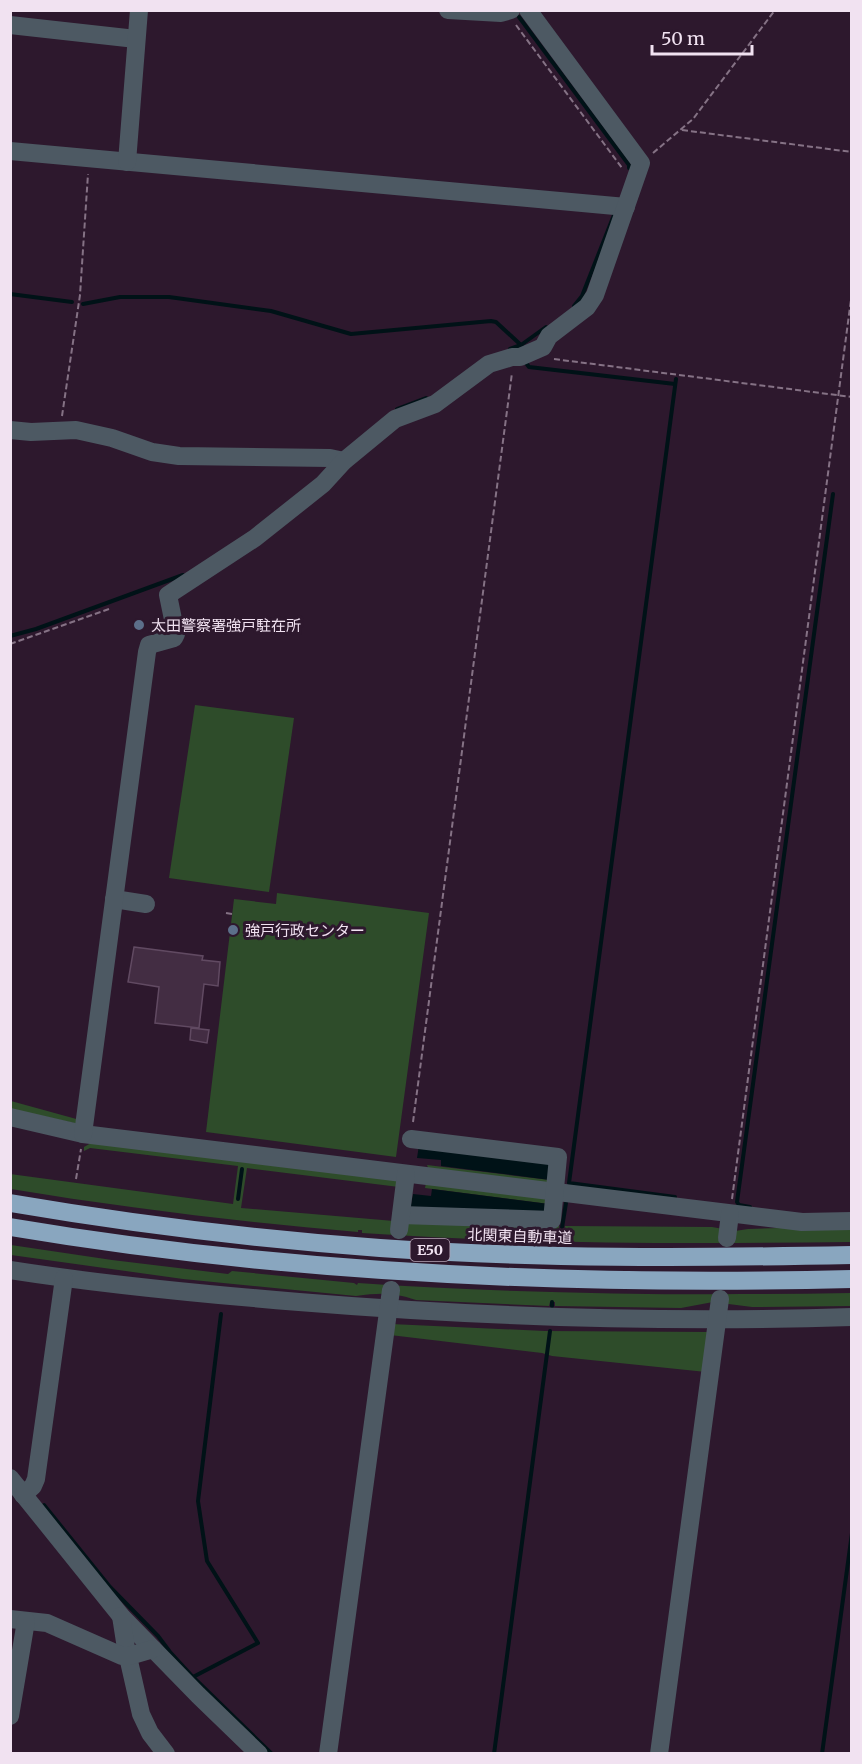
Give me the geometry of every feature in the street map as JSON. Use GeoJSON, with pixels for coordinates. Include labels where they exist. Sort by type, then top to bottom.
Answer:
{"type":"FeatureCollection","features":[{"type":"Feature","properties":{"kind":"highway","name":"北関東自動車道"},"geometry":{"type":"LineString","coordinates":[[10,1203],[265,1238],[382,1248],[527,1255],[673,1258],[852,1255]]}},
{"type":"Feature","properties":{"kind":"highway","name":"E50"},"geometry":{"type":"LineString","coordinates":[[10,1227],[154,1248],[382,1271],[518,1278],[676,1281],[852,1279]]}},
{"type":"Feature","properties":{"kind":"street"},"geometry":{"type":"LineString","coordinates":[[127,162],[139,10]]}},
{"type":"Feature","properties":{"kind":"street"},"geometry":{"type":"LineString","coordinates":[[448,10],[510,11]]}},
{"type":"Feature","properties":{"kind":"street"},"geometry":{"type":"LineString","coordinates":[[83,1134],[140,698],[149,645],[170,640],[176,634],[168,595],[255,538],[323,484],[344,461],[395,419],[435,404],[489,364],[543,348],[549,336],[587,307],[595,295],[641,163],[528,10]]}},
{"type":"Feature","properties":{"kind":"street"},"geometry":{"type":"LineString","coordinates":[[10,25],[136,39]]}},
{"type":"Feature","properties":{"kind":"street"},"geometry":{"type":"LineString","coordinates":[[10,151],[626,207]]}},
{"type":"Feature","properties":{"kind":"street"},"geometry":{"type":"LineString","coordinates":[[10,430],[31,432],[75,430],[112,438],[152,452],[179,456],[322,458],[344,461]]}},
{"type":"Feature","properties":{"kind":"street"},"geometry":{"type":"LineString","coordinates":[[114,899],[146,904]]}},
{"type":"Feature","properties":{"kind":"street"},"geometry":{"type":"LineString","coordinates":[[10,1117],[83,1134],[406,1174],[802,1222],[852,1221]]}},
{"type":"Feature","properties":{"kind":"street"},"geometry":{"type":"LineString","coordinates":[[406,1174],[400,1222],[552,1220],[558,1156],[411,1139]]}},
{"type":"Feature","properties":{"kind":"street"},"geometry":{"type":"LineString","coordinates":[[727,1238],[730,1214]]}},
{"type":"Feature","properties":{"kind":"street"},"geometry":{"type":"LineString","coordinates":[[10,1270],[171,1291],[388,1310],[494,1316],[716,1320],[852,1317]]}},
{"type":"Feature","properties":{"kind":"street"},"geometry":{"type":"LineString","coordinates":[[23,1495],[33,1486],[36,1479],[64,1278]]}},
{"type":"Feature","properties":{"kind":"street"},"geometry":{"type":"LineString","coordinates":[[328,1754],[391,1290]]}},
{"type":"Feature","properties":{"kind":"street"},"geometry":{"type":"LineString","coordinates":[[659,1754],[720,1299]]}},
{"type":"Feature","properties":{"kind":"street"},"geometry":{"type":"LineString","coordinates":[[10,1478],[122,1616],[259,1754]]}},
{"type":"Feature","properties":{"kind":"street"},"geometry":{"type":"LineString","coordinates":[[122,1616],[141,1714],[150,1734],[166,1754]]}},
{"type":"Feature","properties":{"kind":"street"},"geometry":{"type":"LineString","coordinates":[[10,1716],[18,1620],[47,1623],[115,1654],[129,1656],[153,1649]]}},
{"type":"Feature","properties":{"kind":"path"},"geometry":{"type":"LineString","coordinates":[[641,163],[693,119],[775,10]]}},
{"type":"Feature","properties":{"kind":"path"},"geometry":{"type":"LineString","coordinates":[[510,11],[512,20],[635,182]]}},
{"type":"Feature","properties":{"kind":"path"},"geometry":{"type":"LineString","coordinates":[[682,130],[852,152]]}},
{"type":"Feature","properties":{"kind":"path"},"geometry":{"type":"LineString","coordinates":[[60,431],[80,295],[89,158]]}},
{"type":"Feature","properties":{"kind":"path"},"geometry":{"type":"LineString","coordinates":[[730,1214],[852,292]]}},
{"type":"Feature","properties":{"kind":"path"},"geometry":{"type":"LineString","coordinates":[[411,1139],[513,367],[524,355],[852,397]]}},
{"type":"Feature","properties":{"kind":"path"},"geometry":{"type":"LineString","coordinates":[[10,644],[109,609]]}},
{"type":"Feature","properties":{"kind":"path"},"geometry":{"type":"LineString","coordinates":[[226,913],[232,914]]}},
{"type":"Feature","properties":{"kind":"path"},"geometry":{"type":"LineString","coordinates":[[76,1179],[83,1134]]}},
{"type":"Feature","properties":{"kind":"green space"},"geometry":{"type":"Polygon","coordinates":[[[195,705],[294,718],[269,892],[169,878],[195,705]]]}},
{"type":"Feature","properties":{"kind":"green space"},"geometry":{"type":"Polygon","coordinates":[[[277,893],[429,913],[396,1157],[206,1132],[234,899],[276,904],[277,893]]]}},
{"type":"Feature","properties":{"kind":"green space"},"geometry":{"type":"Polygon","coordinates":[[[11,1101],[80,1120],[78,1124],[11,1109],[11,1101]]]}},
{"type":"Feature","properties":{"kind":"green space"},"geometry":{"type":"Polygon","coordinates":[[[91,1143],[398,1180],[399,1187],[247,1168],[241,1208],[405,1223],[559,1225],[559,1234],[564,1234],[565,1226],[712,1227],[735,1231],[851,1226],[851,1242],[606,1242],[423,1237],[362,1233],[362,1230],[358,1232],[184,1214],[11,1189],[10,1174],[233,1204],[238,1166],[90,1148],[84,1151],[84,1147],[91,1143]]]}},
{"type":"Feature","properties":{"kind":"green space"},"geometry":{"type":"Polygon","coordinates":[[[427,1165],[550,1180],[550,1185],[429,1170],[427,1165]]]}},
{"type":"Feature","properties":{"kind":"green space"},"geometry":{"type":"Polygon","coordinates":[[[426,1183],[550,1199],[549,1204],[425,1188],[426,1183]]]}},
{"type":"Feature","properties":{"kind":"green space"},"geometry":{"type":"Polygon","coordinates":[[[11,1245],[228,1274],[232,1271],[357,1285],[358,1283],[481,1290],[605,1293],[851,1293],[851,1306],[752,1307],[713,1302],[681,1308],[555,1306],[555,1302],[550,1302],[549,1306],[416,1300],[386,1294],[356,1296],[183,1279],[11,1255],[11,1245]]]}},
{"type":"Feature","properties":{"kind":"green space"},"geometry":{"type":"Polygon","coordinates":[[[391,1324],[545,1331],[709,1332],[706,1372],[552,1356],[390,1335],[391,1324]]]}},
{"type":"Feature","properties":{"kind":"shaded area"},"geometry":{"type":"Polygon","coordinates":[[[419,1145],[551,1160],[550,1180],[441,1166],[441,1160],[417,1158],[419,1145]]]}},
{"type":"Feature","properties":{"kind":"shaded area"},"geometry":{"type":"Polygon","coordinates":[[[432,1189],[549,1204],[546,1215],[410,1210],[413,1194],[431,1196],[432,1189]]]}},
{"type":"Feature","properties":{"kind":"building"},"geometry":{"type":"Polygon","coordinates":[[[134,947],[203,956],[202,960],[220,962],[218,986],[204,984],[199,1028],[155,1023],[159,987],[128,982],[134,947]]]}},
{"type":"Feature","properties":{"kind":"building"},"geometry":{"type":"Polygon","coordinates":[[[191,1028],[209,1030],[207,1043],[190,1040],[191,1028]]]}},
{"type":"Feature","properties":{"kind":"waterway"},"geometry":{"type":"LineString","coordinates":[[519,17],[629,168]]}},
{"type":"Feature","properties":{"kind":"waterway"},"geometry":{"type":"LineString","coordinates":[[574,306],[582,296],[614,215]]}},
{"type":"Feature","properties":{"kind":"waterway"},"geometry":{"type":"LineString","coordinates":[[10,294],[72,302]]}},
{"type":"Feature","properties":{"kind":"waterway"},"geometry":{"type":"LineString","coordinates":[[83,304],[120,297],[169,297],[271,311],[351,334],[491,321],[496,322],[522,346]]}},
{"type":"Feature","properties":{"kind":"waterway"},"geometry":{"type":"LineString","coordinates":[[510,349],[521,345],[546,327]]}},
{"type":"Feature","properties":{"kind":"waterway"},"geometry":{"type":"LineString","coordinates":[[526,363],[529,367],[675,384]]}},
{"type":"Feature","properties":{"kind":"waterway"},"geometry":{"type":"LineString","coordinates":[[675,1197],[569,1183],[676,379]]}},
{"type":"Feature","properties":{"kind":"waterway"},"geometry":{"type":"LineString","coordinates":[[397,409],[426,398]]}},
{"type":"Feature","properties":{"kind":"waterway"},"geometry":{"type":"LineString","coordinates":[[750,1207],[739,1205],[737,1202],[833,494]]}},
{"type":"Feature","properties":{"kind":"waterway"},"geometry":{"type":"LineString","coordinates":[[10,636],[36,629],[183,575]]}},
{"type":"Feature","properties":{"kind":"waterway"},"geometry":{"type":"LineString","coordinates":[[238,1199],[242,1169]]}},
{"type":"Feature","properties":{"kind":"waterway"},"geometry":{"type":"LineString","coordinates":[[561,1234],[566,1203]]}},
{"type":"Feature","properties":{"kind":"waterway"},"geometry":{"type":"LineString","coordinates":[[193,1677],[258,1643],[207,1561],[198,1501],[221,1314]]}},
{"type":"Feature","properties":{"kind":"waterway"},"geometry":{"type":"LineString","coordinates":[[494,1754],[550,1331]]}},
{"type":"Feature","properties":{"kind":"waterway"},"geometry":{"type":"LineString","coordinates":[[44,1505],[110,1587],[158,1636],[193,1677],[272,1754]]}},
{"type":"Feature","properties":{"kind":"waterway"},"geometry":{"type":"LineString","coordinates":[[822,1754],[852,1533]]}},
{"type":"Feature","properties":{"kind":"place","name":"太田警察署強戸駐在所"},"geometry":{"type":"Point","coordinates":[139,625]}},
{"type":"Feature","properties":{"kind":"place","name":"強戸行政センター"},"geometry":{"type":"Point","coordinates":[233,930]}}]}
